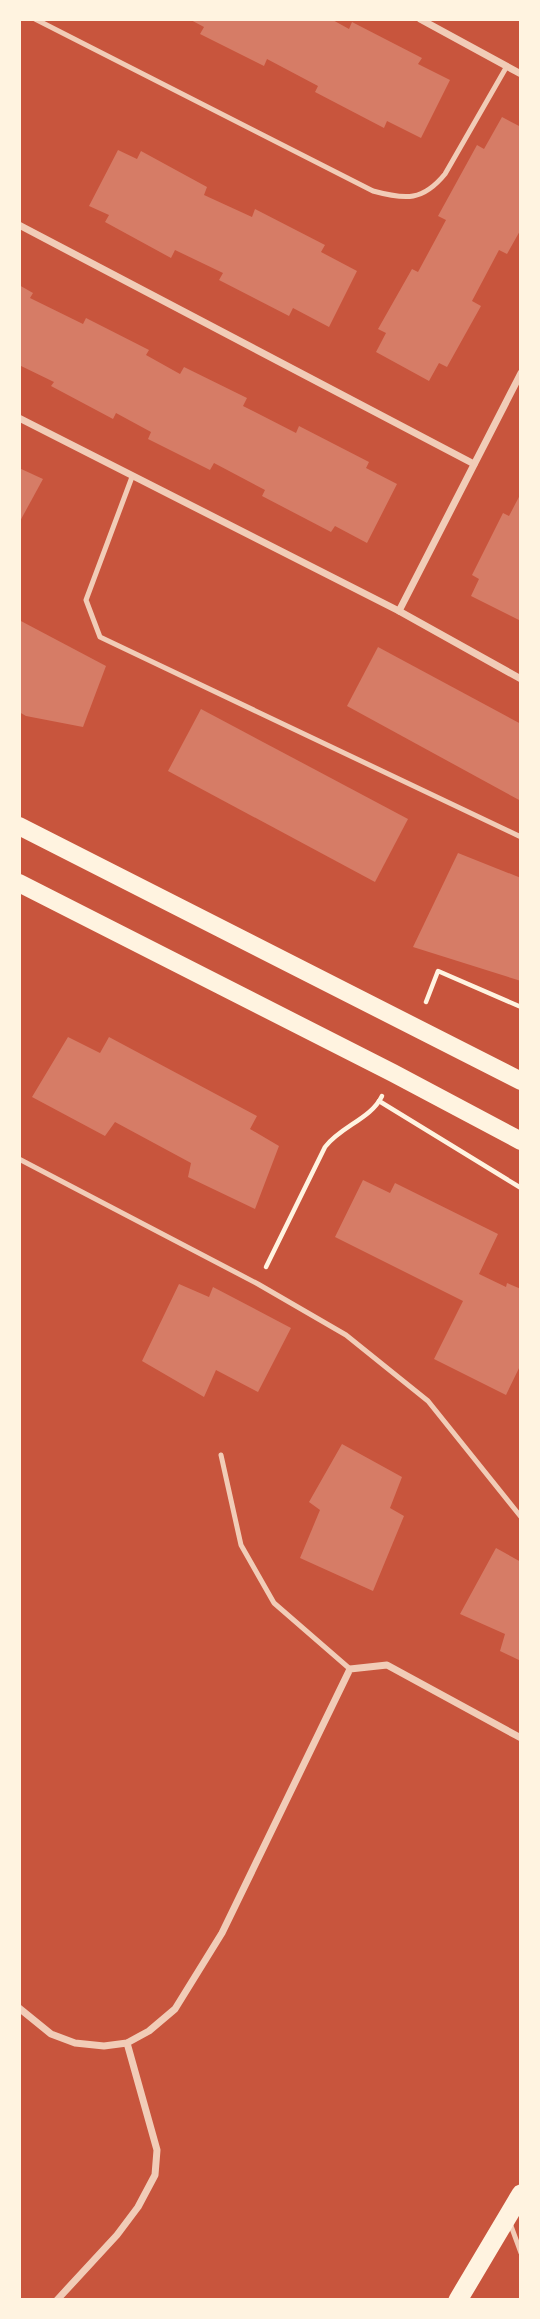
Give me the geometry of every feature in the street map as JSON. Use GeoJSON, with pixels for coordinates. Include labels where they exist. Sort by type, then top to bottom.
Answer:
{"type":"FeatureCollection","features":[{"type":"Feature","properties":{"kind":"highway"},"geometry":{"type":"LineString","coordinates":[[458,2300],[521,2194]]}},
{"type":"Feature","properties":{"kind":"main road"},"geometry":{"type":"LineString","coordinates":[[19,826],[521,1081]]}},
{"type":"Feature","properties":{"kind":"main road"},"geometry":{"type":"LineString","coordinates":[[19,883],[521,1141]]}},
{"type":"Feature","properties":{"kind":"street"},"geometry":{"type":"LineString","coordinates":[[420,19],[521,74]]}},
{"type":"Feature","properties":{"kind":"street"},"geometry":{"type":"LineString","coordinates":[[19,225],[474,464]]}},
{"type":"Feature","properties":{"kind":"street"},"geometry":{"type":"LineString","coordinates":[[399,611],[521,373]]}},
{"type":"Feature","properties":{"kind":"street"},"geometry":{"type":"LineString","coordinates":[[19,418],[399,611],[521,679]]}},
{"type":"Feature","properties":{"kind":"street"},"geometry":{"type":"LineString","coordinates":[[19,2008],[51,2034],[75,2043],[104,2046],[127,2043],[149,2031],[175,2009],[222,1933],[350,1669],[387,1665],[521,1738]]}},
{"type":"Feature","properties":{"kind":"street"},"geometry":{"type":"LineString","coordinates":[[57,2300],[117,2235],[138,2207],[155,2175],[157,2150],[127,2043]]}},
{"type":"Feature","properties":{"kind":"lane"},"geometry":{"type":"LineString","coordinates":[[35,19],[373,191],[394,196],[415,196],[432,189],[445,174],[507,66]]}},
{"type":"Feature","properties":{"kind":"lane"},"geometry":{"type":"LineString","coordinates":[[132,477],[86,600],[100,637],[521,837]]}},
{"type":"Feature","properties":{"kind":"lane"},"geometry":{"type":"LineString","coordinates":[[19,1160],[258,1284],[346,1335],[428,1401],[521,1517]]}},
{"type":"Feature","properties":{"kind":"lane"},"geometry":{"type":"LineString","coordinates":[[220,1455],[241,1545],[274,1603],[350,1669]]}},
{"type":"Feature","properties":{"kind":"lane"},"geometry":{"type":"LineString","coordinates":[[508,2217],[521,2253]]}},
{"type":"Feature","properties":{"kind":"path"},"geometry":{"type":"LineString","coordinates":[[415,1027],[438,971],[521,1007]]}},
{"type":"Feature","properties":{"kind":"path"},"geometry":{"type":"LineString","coordinates":[[258,1284],[326,1147],[334,1135],[361,1119],[379,1101],[393,1073]]}},
{"type":"Feature","properties":{"kind":"path"},"geometry":{"type":"LineString","coordinates":[[379,1101],[521,1188]]}},
{"type":"Feature","properties":{"kind":"building"},"geometry":{"type":"Polygon","coordinates":[[[189,19],[331,19],[349,29],[352,22],[422,58],[418,64],[450,80],[421,138],[387,121],[384,128],[315,92],[318,86],[267,59],[264,66],[200,34],[204,27],[189,19]]]}},
{"type":"Feature","properties":{"kind":"building"},"geometry":{"type":"Polygon","coordinates":[[[502,117],[521,127],[521,229],[507,254],[499,250],[472,301],[481,306],[447,367],[439,363],[429,381],[376,352],[386,333],[378,329],[412,269],[418,272],[446,220],[438,216],[477,145],[484,149],[502,117]]]}},
{"type":"Feature","properties":{"kind":"building"},"geometry":{"type":"Polygon","coordinates":[[[118,150],[137,159],[141,151],[207,187],[204,195],[252,217],[255,209],[325,245],[321,252],[357,271],[329,327],[293,308],[289,316],[219,280],[223,273],[175,250],[171,258],[105,222],[109,215],[89,206],[118,150]]]}},
{"type":"Feature","properties":{"kind":"building"},"geometry":{"type":"Polygon","coordinates":[[[19,285],[33,293],[30,298],[83,324],[86,318],[149,350],[146,355],[180,374],[184,367],[247,398],[243,406],[296,433],[299,426],[369,462],[366,468],[397,484],[367,543],[335,526],[331,532],[262,496],[265,490],[214,463],[210,470],[148,439],[151,432],[116,413],[113,419],[51,386],[54,382],[19,365],[19,285]]]}},
{"type":"Feature","properties":{"kind":"building"},"geometry":{"type":"Polygon","coordinates":[[[19,468],[43,479],[19,523],[19,468]]]}},
{"type":"Feature","properties":{"kind":"building"},"geometry":{"type":"Polygon","coordinates":[[[521,493],[521,621],[471,596],[479,579],[472,575],[503,513],[509,516],[521,493]]]}},
{"type":"Feature","properties":{"kind":"building"},"geometry":{"type":"Polygon","coordinates":[[[19,620],[106,666],[83,727],[26,716],[19,712],[19,620]]]}},
{"type":"Feature","properties":{"kind":"building"},"geometry":{"type":"Polygon","coordinates":[[[378,647],[521,724],[521,801],[347,706],[378,647]]]}},
{"type":"Feature","properties":{"kind":"building"},"geometry":{"type":"Polygon","coordinates":[[[201,709],[408,819],[375,882],[168,771],[201,709]]]}},
{"type":"Feature","properties":{"kind":"building"},"geometry":{"type":"Polygon","coordinates":[[[458,853],[521,878],[521,981],[413,947],[458,853]]]}},
{"type":"Feature","properties":{"kind":"building"},"geometry":{"type":"Polygon","coordinates":[[[68,1037],[100,1053],[109,1037],[257,1116],[250,1129],[279,1146],[255,1209],[188,1177],[191,1163],[115,1122],[105,1136],[32,1097],[68,1037]]]}},
{"type":"Feature","properties":{"kind":"building"},"geometry":{"type":"Polygon","coordinates":[[[363,1180],[390,1193],[395,1183],[498,1234],[479,1274],[506,1287],[507,1283],[521,1289],[521,1364],[506,1395],[434,1359],[463,1301],[335,1237],[363,1180]]]}},
{"type":"Feature","properties":{"kind":"building"},"geometry":{"type":"Polygon","coordinates":[[[179,1284],[209,1297],[213,1287],[291,1328],[258,1392],[216,1370],[204,1397],[142,1361],[179,1284]]]}},
{"type":"Feature","properties":{"kind":"building"},"geometry":{"type":"Polygon","coordinates":[[[342,1444],[402,1477],[390,1508],[404,1516],[373,1591],[300,1558],[320,1510],[309,1502],[342,1444]]]}},
{"type":"Feature","properties":{"kind":"building"},"geometry":{"type":"Polygon","coordinates":[[[496,1548],[521,1562],[521,1661],[500,1651],[505,1634],[460,1614],[496,1548]]]}}]}
